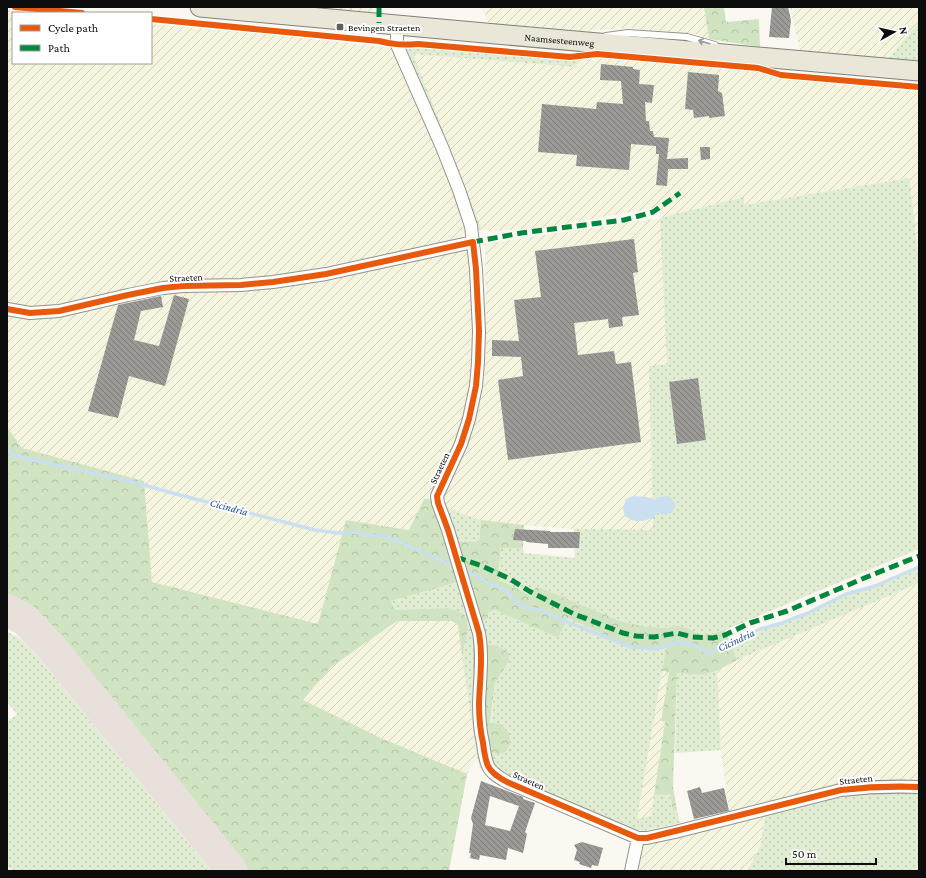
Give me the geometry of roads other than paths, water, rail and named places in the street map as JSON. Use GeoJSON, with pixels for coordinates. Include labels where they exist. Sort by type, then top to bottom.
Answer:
{"type":"FeatureCollection","features":[{"type":"Feature","properties":{"kind":"main road","name":"Naamsesteenweg"},"geometry":{"type":"LineString","coordinates":[[200,7],[919,71]]}},
{"type":"Feature","properties":{"kind":"street","name":"Straeten"},"geometry":{"type":"LineString","coordinates":[[397,25],[397,45],[442,147],[459,190],[471,226],[473,242],[479,331],[476,386],[469,419],[461,444],[437,496],[479,633],[481,645],[479,704],[480,730],[485,757],[489,767],[494,774],[507,782],[638,838],[647,838],[675,832],[841,790],[864,787],[919,787]]}},
{"type":"Feature","properties":{"kind":"street","name":"Straeten"},"geometry":{"type":"LineString","coordinates":[[7,309],[30,313],[59,311],[163,288],[183,286],[241,285],[273,282],[326,274],[473,242]]}},
{"type":"Feature","properties":{"kind":"street"},"geometry":{"type":"LineString","coordinates":[[631,871],[638,838]]}},
{"type":"Feature","properties":{"kind":"lane"},"geometry":{"type":"LineString","coordinates":[[573,41],[628,33],[687,37],[718,46]]}},
{"type":"Feature","properties":{"kind":"lane"},"geometry":{"type":"LineString","coordinates":[[725,48],[755,56]]}},
{"type":"Feature","properties":{"kind":"water"},"geometry":{"type":"Polygon","coordinates":[[[633,496],[647,497],[655,500],[658,497],[669,496],[675,503],[674,508],[671,513],[662,515],[658,511],[654,517],[650,519],[642,521],[632,520],[625,516],[623,508],[626,499],[633,496]]]}},
{"type":"Feature","properties":{"kind":"waterway","name":"Cicindria"},"geometry":{"type":"LineString","coordinates":[[7,449],[15,456],[133,482],[315,530],[338,533],[354,532],[393,539],[451,565]]}},
{"type":"Feature","properties":{"kind":"waterway","name":"Cicindria"},"geometry":{"type":"LineString","coordinates":[[467,572],[506,591],[520,606],[543,611],[631,647],[655,649],[680,642],[696,646],[708,653],[727,646],[760,629],[806,614],[846,594],[875,586],[919,567]]}},
{"type":"Feature","properties":{"kind":"place","name":"Bevingen Straeten"},"geometry":{"type":"Point","coordinates":[340,27]}}]}
